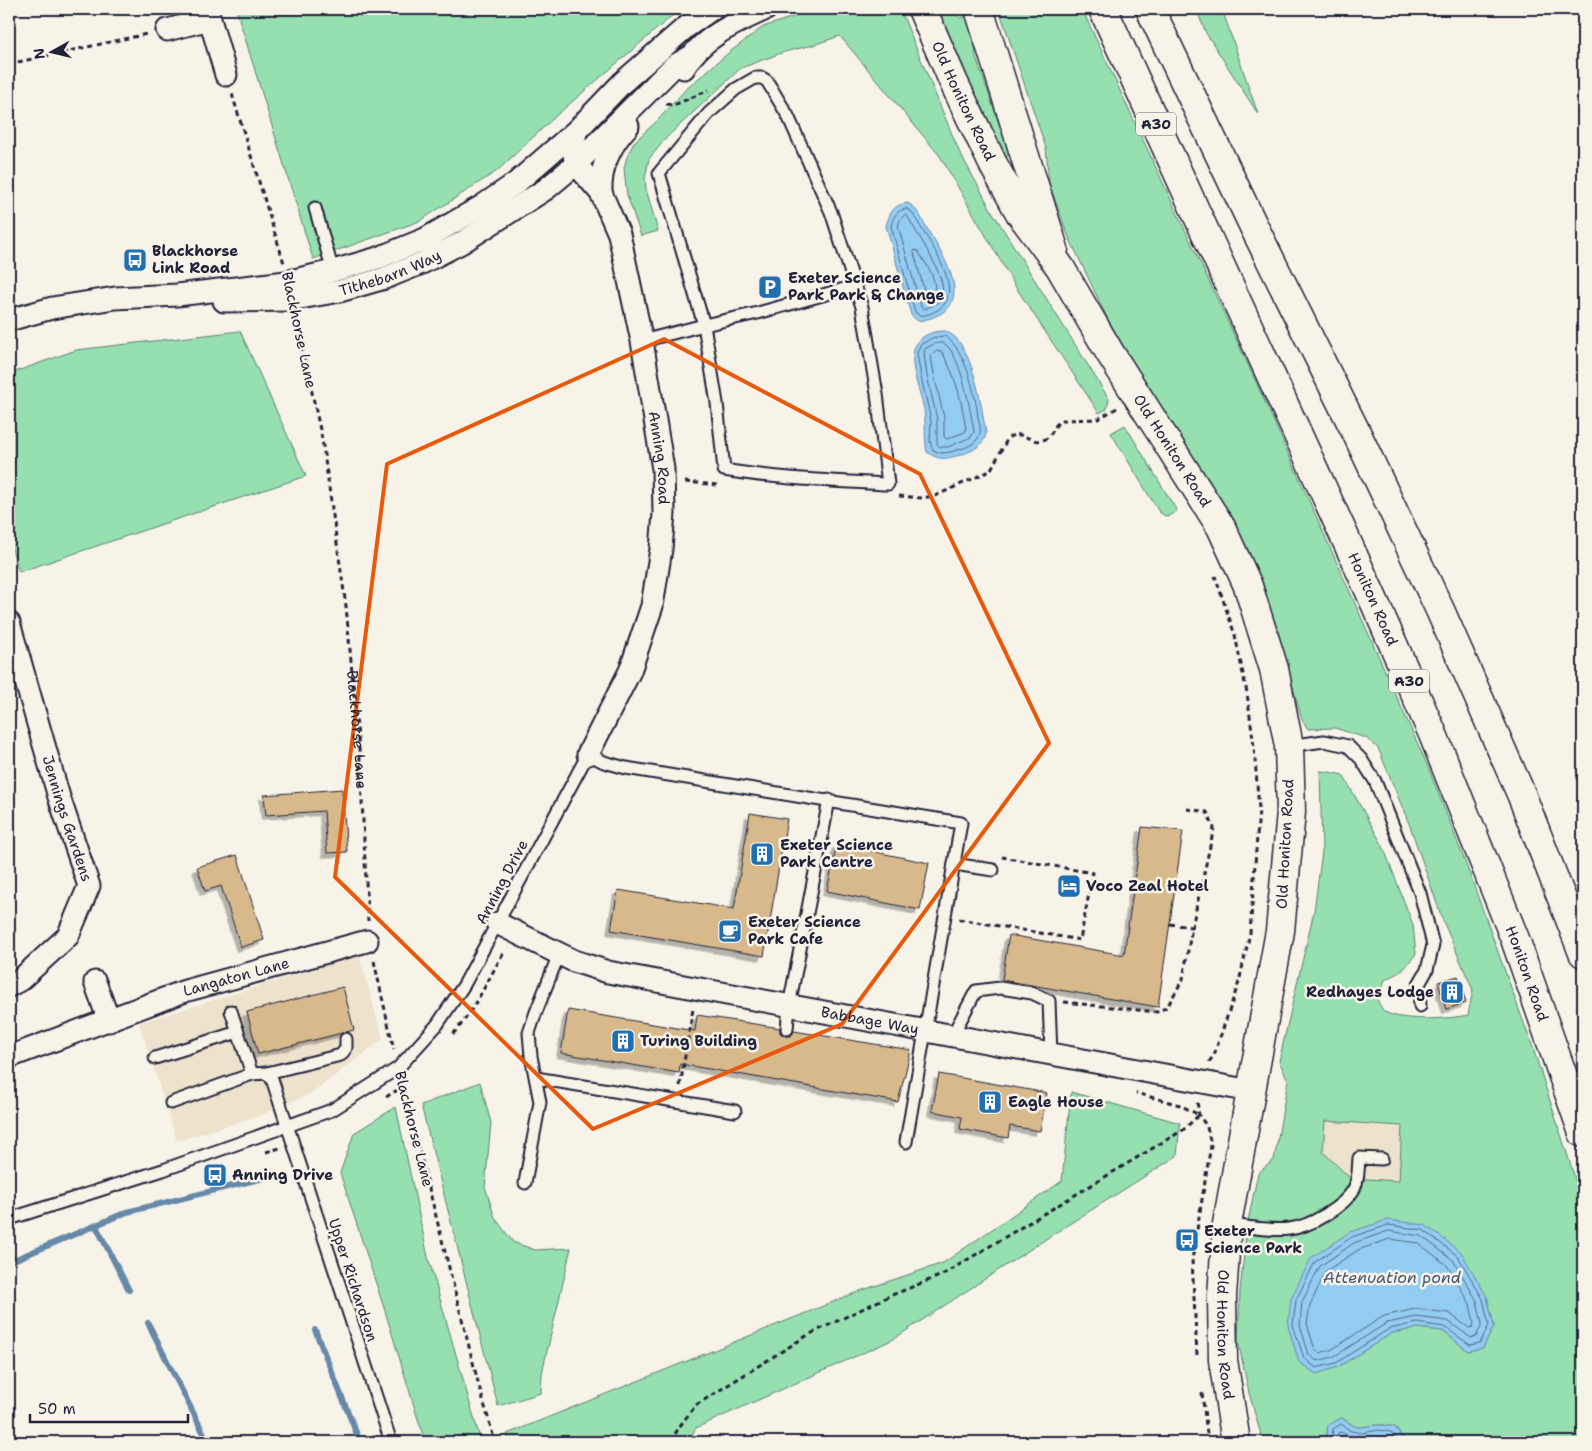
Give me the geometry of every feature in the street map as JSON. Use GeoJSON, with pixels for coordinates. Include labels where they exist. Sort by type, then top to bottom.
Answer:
{"type":"FeatureCollection","features":[{"type":"Feature","properties":{"kind":"main road","name":"Old Honiton Road"},"geometry":{"type":"LineString","coordinates":[[922,9],[954,84],[993,164],[1020,213],[1060,267],[1100,338],[1221,527],[1251,595],[1274,669],[1289,746],[1290,812],[1280,931],[1227,1224],[1222,1296],[1223,1360],[1236,1442]]}},
{"type":"Feature","properties":{"kind":"main road","name":"Old Honiton Road"},"geometry":{"type":"LineString","coordinates":[[979,9],[1060,267]]}},
{"type":"Feature","properties":{"kind":"main road","name":"Honiton Road"},"geometry":{"type":"LineString","coordinates":[[1103,9],[1370,592],[1432,732],[1515,939],[1583,1133]]}},
{"type":"Feature","properties":{"kind":"main road","name":"A30"},"geometry":{"type":"LineString","coordinates":[[1150,9],[1254,227],[1357,434],[1440,610],[1522,796],[1583,952]]}},
{"type":"Feature","properties":{"kind":"street","name":"Tithebarn Way"},"geometry":{"type":"LineString","coordinates":[[9,320],[52,308],[115,298],[177,295],[210,300],[288,291],[333,271],[378,258],[425,239],[482,206],[516,183],[577,130],[623,82],[685,28],[712,9]]}},
{"type":"Feature","properties":{"kind":"street","name":"Tithebarn Way"},"geometry":{"type":"LineString","coordinates":[[288,291],[313,297],[340,291],[384,278],[422,263],[461,243],[546,189],[576,164],[674,66],[690,57],[700,47],[732,24],[766,9]]}},
{"type":"Feature","properties":{"kind":"street"},"geometry":{"type":"LineString","coordinates":[[161,31],[208,14],[226,75]]}},
{"type":"Feature","properties":{"kind":"street","name":"Tithebarn Way"},"geometry":{"type":"LineString","coordinates":[[600,193],[600,178],[604,165],[620,135],[681,74],[690,57]]}},
{"type":"Feature","properties":{"kind":"street"},"geometry":{"type":"LineString","coordinates":[[576,164],[572,146],[577,130]]}},
{"type":"Feature","properties":{"kind":"street","name":"Tithebarn Way"},"geometry":{"type":"LineString","coordinates":[[516,183],[559,162],[576,164]]}},
{"type":"Feature","properties":{"kind":"street","name":"Anning Road"},"geometry":{"type":"LineString","coordinates":[[576,164],[600,193],[619,234],[642,341],[663,469],[664,513],[661,549],[652,606],[630,671],[588,754]]}},
{"type":"Feature","properties":{"kind":"street","name":"Jennings Gardens"},"geometry":{"type":"LineString","coordinates":[[9,623],[60,797],[89,886],[68,936],[20,980],[9,986]]}},
{"type":"Feature","properties":{"kind":"street","name":"Babbage Way"},"geometry":{"type":"LineString","coordinates":[[505,927],[574,961],[608,972],[1251,1091]]}},
{"type":"Feature","properties":{"kind":"street","name":"Langaton Lane"},"geometry":{"type":"LineString","coordinates":[[9,1057],[186,991],[367,940]]}},
{"type":"Feature","properties":{"kind":"street"},"geometry":{"type":"LineString","coordinates":[[95,982],[109,1021]]}},
{"type":"Feature","properties":{"kind":"lane"},"geometry":{"type":"LineString","coordinates":[[754,78],[762,78],[767,81],[788,116],[831,212],[862,307],[878,394],[888,484],[804,480],[724,470],[717,403],[704,324],[659,173],[709,112],[730,94],[754,78]]}},
{"type":"Feature","properties":{"kind":"lane"},"geometry":{"type":"LineString","coordinates":[[315,208],[340,291]]}},
{"type":"Feature","properties":{"kind":"lane"},"geometry":{"type":"LineString","coordinates":[[642,341],[704,324],[758,313],[855,286]]}},
{"type":"Feature","properties":{"kind":"lane"},"geometry":{"type":"LineString","coordinates":[[1289,746],[1324,742],[1348,746],[1361,759],[1375,781],[1420,894],[1433,945],[1427,970],[1419,984],[1420,1006]]}},
{"type":"Feature","properties":{"kind":"lane"},"geometry":{"type":"LineString","coordinates":[[588,754],[604,762],[626,768],[961,823],[906,1142]]}},
{"type":"Feature","properties":{"kind":"lane","name":"Anning Drive"},"geometry":{"type":"LineString","coordinates":[[9,1219],[128,1182],[332,1110],[398,1068],[446,1013],[505,927],[588,754]]}},
{"type":"Feature","properties":{"kind":"lane"},"geometry":{"type":"LineString","coordinates":[[787,1029],[789,1006],[829,800]]}},
{"type":"Feature","properties":{"kind":"lane"},"geometry":{"type":"LineString","coordinates":[[954,864],[993,870]]}},
{"type":"Feature","properties":{"kind":"lane"},"geometry":{"type":"LineString","coordinates":[[525,1183],[540,1102],[531,1056],[529,1033],[559,954]]}},
{"type":"Feature","properties":{"kind":"lane"},"geometry":{"type":"LineString","coordinates":[[952,1036],[976,991],[1000,988],[1032,993],[1050,1001],[1051,1054]]}},
{"type":"Feature","properties":{"kind":"lane"},"geometry":{"type":"LineString","coordinates":[[231,1011],[252,1074]]}},
{"type":"Feature","properties":{"kind":"lane"},"geometry":{"type":"LineString","coordinates":[[155,1058],[238,1032]]}},
{"type":"Feature","properties":{"kind":"lane"},"geometry":{"type":"LineString","coordinates":[[171,1103],[252,1074],[267,1073],[340,1055],[346,1048],[346,1039]]}},
{"type":"Feature","properties":{"kind":"lane","name":"Upper Richardson"},"geometry":{"type":"LineString","coordinates":[[267,1073],[275,1086],[391,1442]]}},
{"type":"Feature","properties":{"kind":"lane"},"geometry":{"type":"LineString","coordinates":[[536,1078],[735,1111]]}},
{"type":"Feature","properties":{"kind":"lane"},"geometry":{"type":"LineString","coordinates":[[1227,1224],[1265,1229],[1291,1229],[1321,1219],[1345,1200],[1353,1190],[1358,1179],[1359,1158],[1382,1159]]}},
{"type":"Feature","properties":{"kind":"path"},"geometry":{"type":"LineString","coordinates":[[9,64],[161,31]]}},
{"type":"Feature","properties":{"kind":"path","name":"Blackhorse Lane"},"geometry":{"type":"LineString","coordinates":[[226,75],[284,262],[292,314],[298,327],[322,439],[346,606],[361,779],[369,915],[367,940],[373,956],[398,1068],[495,1442]]}},
{"type":"Feature","properties":{"kind":"path"},"geometry":{"type":"LineString","coordinates":[[665,103],[674,106],[710,89],[730,94]]}},
{"type":"Feature","properties":{"kind":"path"},"geometry":{"type":"LineString","coordinates":[[892,496],[921,498],[935,496],[990,471],[1008,438],[1012,435],[1018,434],[1034,440],[1043,440],[1050,436],[1058,422],[1062,420],[1098,419],[1120,407]]}},
{"type":"Feature","properties":{"kind":"path"},"geometry":{"type":"LineString","coordinates":[[679,481],[723,486]]}},
{"type":"Feature","properties":{"kind":"path"},"geometry":{"type":"LineString","coordinates":[[1198,1360],[1192,1260],[1211,1145],[1207,1127],[1199,1115],[1195,1080],[1214,1055],[1239,982],[1250,933],[1259,809],[1247,693],[1235,635],[1214,573]]}},
{"type":"Feature","properties":{"kind":"path"},"geometry":{"type":"LineString","coordinates":[[1050,1001],[1157,1012],[1167,1007],[1183,979],[1192,927],[1214,828],[1207,812],[1187,809]]}},
{"type":"Feature","properties":{"kind":"path"},"geometry":{"type":"LineString","coordinates":[[946,917],[1080,940],[1093,873],[996,856]]}},
{"type":"Feature","properties":{"kind":"path"},"geometry":{"type":"LineString","coordinates":[[1170,924],[1192,927]]}},
{"type":"Feature","properties":{"kind":"path"},"geometry":{"type":"LineString","coordinates":[[677,1102],[696,988]]}},
{"type":"Feature","properties":{"kind":"path"},"geometry":{"type":"LineString","coordinates":[[671,1442],[679,1427],[696,1405],[808,1335],[887,1297],[942,1275],[1183,1130],[1199,1115]]}},
{"type":"Feature","properties":{"kind":"path"},"geometry":{"type":"LineString","coordinates":[[1201,1387],[1208,1442]]}},
{"type":"Feature","properties":{"kind":"highlighted area"},"geometry":{"type":"Polygon","coordinates":[[[664,339],[920,474],[1049,743],[842,1024],[593,1129],[335,877],[387,464],[664,339]]]}},
{"type":"Feature","properties":{"kind":"shaded area"},"geometry":{"type":"Polygon","coordinates":[[[359,955],[383,1039],[312,1093],[261,1115],[177,1141],[139,1023],[359,955]]]}},
{"type":"Feature","properties":{"kind":"shaded area"},"geometry":{"type":"Polygon","coordinates":[[[1325,1121],[1402,1126],[1399,1181],[1350,1178],[1323,1152],[1325,1121]]]}},
{"type":"Feature","properties":{"kind":"green space"},"geometry":{"type":"Polygon","coordinates":[[[236,9],[680,9],[559,113],[497,171],[420,221],[313,259],[236,9]]]}},
{"type":"Feature","properties":{"kind":"green space"},"geometry":{"type":"Polygon","coordinates":[[[817,9],[900,9],[959,151],[993,213],[1109,399],[1107,409],[1099,413],[1015,286],[940,156],[840,36],[784,52],[741,68],[667,137],[649,159],[645,178],[646,189],[658,231],[641,236],[627,195],[624,168],[634,142],[658,120],[685,90],[727,54],[763,27],[817,9]]]}},
{"type":"Feature","properties":{"kind":"green space"},"geometry":{"type":"Polygon","coordinates":[[[937,9],[948,9],[960,18],[970,15],[974,31],[976,57],[1010,155],[1005,157],[962,69],[937,9]]]}},
{"type":"Feature","properties":{"kind":"green space"},"geometry":{"type":"Polygon","coordinates":[[[999,9],[1082,9],[1262,395],[1428,767],[1463,856],[1533,1048],[1583,1203],[1583,1442],[1405,1442],[1395,1427],[1379,1425],[1357,1427],[1342,1418],[1328,1425],[1326,1442],[1263,1442],[1249,1393],[1238,1341],[1240,1291],[1247,1226],[1258,1173],[1274,1160],[1288,1080],[1279,1061],[1314,911],[1322,852],[1320,771],[1343,775],[1383,846],[1413,925],[1416,954],[1403,970],[1385,980],[1377,999],[1382,1009],[1393,1015],[1414,1018],[1449,1018],[1468,1015],[1473,990],[1443,921],[1410,826],[1378,748],[1366,738],[1335,728],[1308,729],[1302,720],[1278,633],[1256,575],[1226,514],[1110,324],[1066,231],[1049,183],[1046,148],[999,9]],[[1325,1121],[1323,1152],[1350,1178],[1399,1181],[1402,1126],[1325,1121]],[[1311,1258],[1338,1367],[1392,1333],[1418,1328],[1443,1331],[1468,1351],[1483,1347],[1494,1326],[1487,1297],[1311,1258]]]}},
{"type":"Feature","properties":{"kind":"green space"},"geometry":{"type":"Polygon","coordinates":[[[1196,9],[1222,9],[1258,114],[1206,33],[1196,9]]]}},
{"type":"Feature","properties":{"kind":"green space"},"geometry":{"type":"Polygon","coordinates":[[[240,331],[306,476],[19,572],[9,540],[9,374],[76,350],[240,331]]]}},
{"type":"Feature","properties":{"kind":"green space"},"geometry":{"type":"Polygon","coordinates":[[[1125,425],[1177,511],[1167,517],[1159,512],[1111,433],[1125,425]]]}},
{"type":"Feature","properties":{"kind":"green space"},"geometry":{"type":"Polygon","coordinates":[[[480,1082],[491,1123],[485,1187],[495,1218],[513,1242],[535,1250],[571,1248],[542,1373],[541,1393],[498,1406],[421,1105],[480,1082]]]}},
{"type":"Feature","properties":{"kind":"green space"},"geometry":{"type":"Polygon","coordinates":[[[1071,1092],[1180,1123],[1177,1156],[892,1340],[696,1428],[688,1442],[510,1442],[507,1434],[860,1291],[943,1263],[1062,1181],[1071,1092]]]}},
{"type":"Feature","properties":{"kind":"green space"},"geometry":{"type":"Polygon","coordinates":[[[396,1107],[428,1257],[481,1442],[425,1442],[340,1173],[354,1133],[396,1107]]]}},
{"type":"Feature","properties":{"kind":"water"},"geometry":{"type":"Polygon","coordinates":[[[908,203],[919,214],[939,250],[946,263],[954,288],[953,299],[947,309],[936,316],[918,321],[911,315],[886,226],[893,210],[899,205],[908,203]]]}},
{"type":"Feature","properties":{"kind":"water"},"geometry":{"type":"Polygon","coordinates":[[[946,331],[956,338],[967,356],[978,389],[986,434],[980,445],[972,450],[960,455],[943,458],[936,457],[927,452],[924,409],[915,377],[913,356],[915,346],[921,338],[933,332],[946,331]]]}},
{"type":"Feature","properties":{"kind":"water","name":"Attenuation pond"},"geometry":{"type":"Polygon","coordinates":[[[1388,1220],[1425,1225],[1461,1252],[1487,1297],[1494,1326],[1483,1348],[1468,1351],[1443,1331],[1418,1328],[1392,1333],[1338,1367],[1316,1374],[1299,1362],[1288,1326],[1291,1299],[1311,1258],[1350,1232],[1388,1220]]]}},
{"type":"Feature","properties":{"kind":"water"},"geometry":{"type":"Polygon","coordinates":[[[1342,1418],[1357,1427],[1379,1425],[1395,1427],[1405,1442],[1326,1442],[1328,1425],[1342,1418]]]}},
{"type":"Feature","properties":{"kind":"building"},"geometry":{"type":"Polygon","coordinates":[[[342,789],[347,852],[327,853],[324,811],[266,815],[264,795],[342,789]]]}},
{"type":"Feature","properties":{"kind":"building","name":"Exeter Science Park Centre"},"geometry":{"type":"Polygon","coordinates":[[[750,813],[787,819],[764,956],[611,930],[618,890],[734,909],[750,813]]]}},
{"type":"Feature","properties":{"kind":"building"},"geometry":{"type":"Polygon","coordinates":[[[1142,827],[1183,831],[1158,1007],[1002,980],[1009,935],[1124,955],[1142,827]]]}},
{"type":"Feature","properties":{"kind":"building"},"geometry":{"type":"Polygon","coordinates":[[[837,844],[929,863],[920,910],[827,891],[837,844]]]}},
{"type":"Feature","properties":{"kind":"building"},"geometry":{"type":"Polygon","coordinates":[[[237,855],[264,940],[241,947],[221,886],[205,891],[197,867],[237,855]]]}},
{"type":"Feature","properties":{"kind":"building","name":"Redhayes Lodge"},"geometry":{"type":"Polygon","coordinates":[[[1458,976],[1466,1003],[1446,1009],[1438,982],[1458,976]]]}},
{"type":"Feature","properties":{"kind":"building"},"geometry":{"type":"Polygon","coordinates":[[[343,987],[354,1030],[258,1054],[247,1012],[343,987]]]}},
{"type":"Feature","properties":{"kind":"building"},"geometry":{"type":"Polygon","coordinates":[[[568,1010],[695,1031],[697,1015],[780,1028],[780,1033],[786,1036],[791,1036],[794,1031],[911,1050],[898,1102],[680,1064],[679,1073],[561,1053],[568,1010]]]}},
{"type":"Feature","properties":{"kind":"building","name":"Eagle House"},"geometry":{"type":"Polygon","coordinates":[[[939,1074],[1047,1093],[1040,1131],[1010,1126],[1008,1138],[960,1129],[962,1117],[932,1111],[939,1074]]]}},
{"type":"Feature","properties":{"kind":"waterway"},"geometry":{"type":"LineString","coordinates":[[9,1262],[127,1212],[268,1177]]}},
{"type":"Feature","properties":{"kind":"waterway"},"geometry":{"type":"LineString","coordinates":[[96,1226],[129,1290]]}},
{"type":"Feature","properties":{"kind":"waterway"},"geometry":{"type":"LineString","coordinates":[[148,1323],[208,1442]]}},
{"type":"Feature","properties":{"kind":"waterway"},"geometry":{"type":"LineString","coordinates":[[315,1330],[360,1442]]}},
{"type":"Feature","properties":{"kind":"place","name":"Blackhorse Link Road"},"geometry":{"type":"Point","coordinates":[135,260]}},
{"type":"Feature","properties":{"kind":"place","name":"Exeter Science Park Park & Change"},"geometry":{"type":"Point","coordinates":[770,287]}},
{"type":"Feature","properties":{"kind":"place","name":"Exeter Science Park Centre"},"geometry":{"type":"Point","coordinates":[762,854]}},
{"type":"Feature","properties":{"kind":"place","name":"Voco Zeal Hotel"},"geometry":{"type":"Point","coordinates":[1069,886]}},
{"type":"Feature","properties":{"kind":"place","name":"Exeter Science Park Cafe"},"geometry":{"type":"Point","coordinates":[730,931]}},
{"type":"Feature","properties":{"kind":"place","name":"Redhayes Lodge"},"geometry":{"type":"Point","coordinates":[1452,992]}},
{"type":"Feature","properties":{"kind":"place","name":"Turing Building"},"geometry":{"type":"Point","coordinates":[623,1041]}},
{"type":"Feature","properties":{"kind":"place","name":"Eagle House"},"geometry":{"type":"Point","coordinates":[990,1102]}},
{"type":"Feature","properties":{"kind":"place","name":"Anning Drive"},"geometry":{"type":"Point","coordinates":[215,1175]}},
{"type":"Feature","properties":{"kind":"place","name":"Exeter Science Park"},"geometry":{"type":"Point","coordinates":[1187,1240]}}]}
